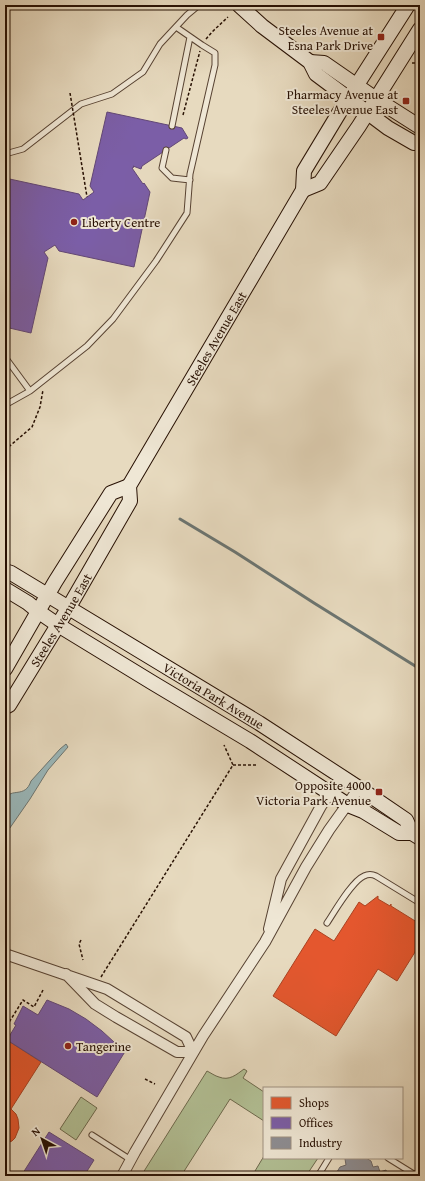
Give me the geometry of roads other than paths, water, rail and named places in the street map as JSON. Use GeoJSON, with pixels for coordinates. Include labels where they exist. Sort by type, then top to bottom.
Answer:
{"type":"FeatureCollection","features":[{"type":"Feature","properties":{"kind":"main road"},"geometry":{"type":"LineString","coordinates":[[239,5],[262,26],[310,62],[316,74],[367,113],[407,140],[414,143],[420,143]]}},
{"type":"Feature","properties":{"kind":"main road","name":"Steeles Avenue East"},"geometry":{"type":"LineString","coordinates":[[5,707],[9,705],[69,607],[130,501],[129,486],[304,190],[304,171],[408,5]]}},
{"type":"Feature","properties":{"kind":"main road"},"geometry":{"type":"LineString","coordinates":[[304,190],[320,183],[367,113],[420,29]]}},
{"type":"Feature","properties":{"kind":"main road"},"geometry":{"type":"LineString","coordinates":[[310,62],[324,64],[420,127]]}},
{"type":"Feature","properties":{"kind":"main road","name":"Steeles Avenue East"},"geometry":{"type":"LineString","coordinates":[[5,669],[110,493],[129,486]]}},
{"type":"Feature","properties":{"kind":"main road","name":"Victoria Park Avenue"},"geometry":{"type":"LineString","coordinates":[[5,571],[69,607],[259,723],[406,820],[416,836]]}},
{"type":"Feature","properties":{"kind":"main road","name":"Victoria Park Avenue"},"geometry":{"type":"LineString","coordinates":[[5,589],[28,603],[58,625],[250,741],[348,805],[363,811],[399,833],[416,836]]}},
{"type":"Feature","properties":{"kind":"street"},"geometry":{"type":"LineString","coordinates":[[265,942],[281,879],[321,806],[342,777]]}},
{"type":"Feature","properties":{"kind":"street"},"geometry":{"type":"LineString","coordinates":[[122,1176],[193,1052],[265,942],[306,867],[329,830],[359,788]]}},
{"type":"Feature","properties":{"kind":"street"},"geometry":{"type":"LineString","coordinates":[[5,954],[107,988],[186,1037],[193,1052]]}},
{"type":"Feature","properties":{"kind":"street"},"geometry":{"type":"LineString","coordinates":[[66,974],[95,1004],[177,1052],[193,1052]]}},
{"type":"Feature","properties":{"kind":"lane"},"geometry":{"type":"LineString","coordinates":[[5,154],[23,149],[81,104],[112,94],[142,72],[160,44],[199,5]]}},
{"type":"Feature","properties":{"kind":"lane"},"geometry":{"type":"LineString","coordinates":[[5,405],[30,391],[45,379],[86,346],[112,319],[156,261],[186,213],[190,174],[215,65],[215,53],[190,38],[176,27]]}},
{"type":"Feature","properties":{"kind":"lane"},"geometry":{"type":"LineString","coordinates":[[172,126],[190,38]]}},
{"type":"Feature","properties":{"kind":"lane"},"geometry":{"type":"LineString","coordinates":[[166,150],[162,168],[172,178],[190,180]]}},
{"type":"Feature","properties":{"kind":"lane"},"geometry":{"type":"LineString","coordinates":[[5,358],[30,391]]}},
{"type":"Feature","properties":{"kind":"lane"},"geometry":{"type":"LineString","coordinates":[[327,922],[356,882],[366,875],[373,874],[420,903]]}},
{"type":"Feature","properties":{"kind":"lane"},"geometry":{"type":"LineString","coordinates":[[92,1135],[131,1160]]}},
{"type":"Feature","properties":{"kind":"lane"},"geometry":{"type":"LineString","coordinates":[[318,1176],[328,1159]]}},
{"type":"Feature","properties":{"kind":"lane"},"geometry":{"type":"LineString","coordinates":[[390,1159],[416,1176]]}},
{"type":"Feature","properties":{"kind":"water"},"geometry":{"type":"Polygon","coordinates":[[[66,744],[68,747],[48,770],[5,835],[5,799],[11,794],[25,790],[31,781],[66,744]]]}},
{"type":"Feature","properties":{"kind":"waterway"},"geometry":{"type":"LineString","coordinates":[[180,519],[420,669]]}},
{"type":"Feature","properties":{"kind":"place","name":"Steeles Avenue at Esna Park Drive"},"geometry":{"type":"Point","coordinates":[381,37]}},
{"type":"Feature","properties":{"kind":"place","name":"Pharmacy Avenue at Steeles Avenue East"},"geometry":{"type":"Point","coordinates":[406,101]}},
{"type":"Feature","properties":{"kind":"place","name":"Liberty Centre"},"geometry":{"type":"Point","coordinates":[74,222]}},
{"type":"Feature","properties":{"kind":"place","name":"Opposite 4000 Victoria Park Avenue"},"geometry":{"type":"Point","coordinates":[379,792]}},
{"type":"Feature","properties":{"kind":"place","name":"Tangerine"},"geometry":{"type":"Point","coordinates":[68,1046]}}]}
